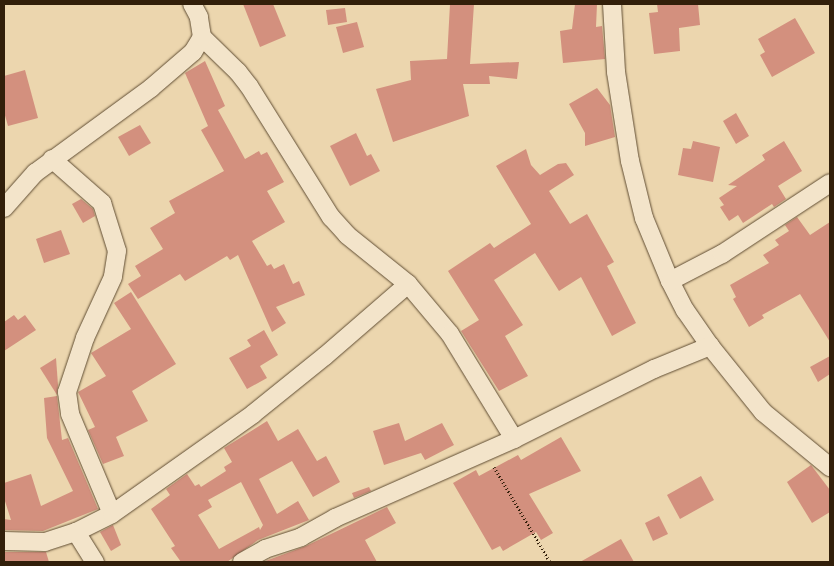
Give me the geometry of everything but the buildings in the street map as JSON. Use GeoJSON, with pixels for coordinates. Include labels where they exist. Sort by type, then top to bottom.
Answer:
{"type":"FeatureCollection","features":[{"type":"Feature","properties":{"kind":"street"},"geometry":{"type":"LineString","coordinates":[[192,4],[199,17],[202,37],[249,86],[330,217],[347,235],[408,284],[450,334],[514,439]]}},
{"type":"Feature","properties":{"kind":"street"},"geometry":{"type":"LineString","coordinates":[[612,4],[616,72],[632,169],[644,218],[670,281],[684,310],[763,412],[830,467]]}},
{"type":"Feature","properties":{"kind":"street"},"geometry":{"type":"LineString","coordinates":[[4,208],[20,187],[52,159],[182,63],[202,37]]}},
{"type":"Feature","properties":{"kind":"street"},"geometry":{"type":"LineString","coordinates":[[52,159],[81,181],[102,203],[117,252],[113,277],[85,338],[67,392],[70,414],[112,514]]}},
{"type":"Feature","properties":{"kind":"street"},"geometry":{"type":"LineString","coordinates":[[670,281],[722,254],[830,183]]}},
{"type":"Feature","properties":{"kind":"street"},"geometry":{"type":"LineString","coordinates":[[4,540],[45,542],[76,532],[112,514],[253,414],[325,356],[408,284]]}},
{"type":"Feature","properties":{"kind":"street"},"geometry":{"type":"LineString","coordinates":[[242,562],[265,549],[301,537],[343,514],[514,439],[619,385],[710,346]]}},
{"type":"Feature","properties":{"kind":"street"},"geometry":{"type":"LineString","coordinates":[[76,532],[95,562]]}},
{"type":"Feature","properties":{"kind":"path"},"geometry":{"type":"LineString","coordinates":[[485,452],[550,562]]}}]}
